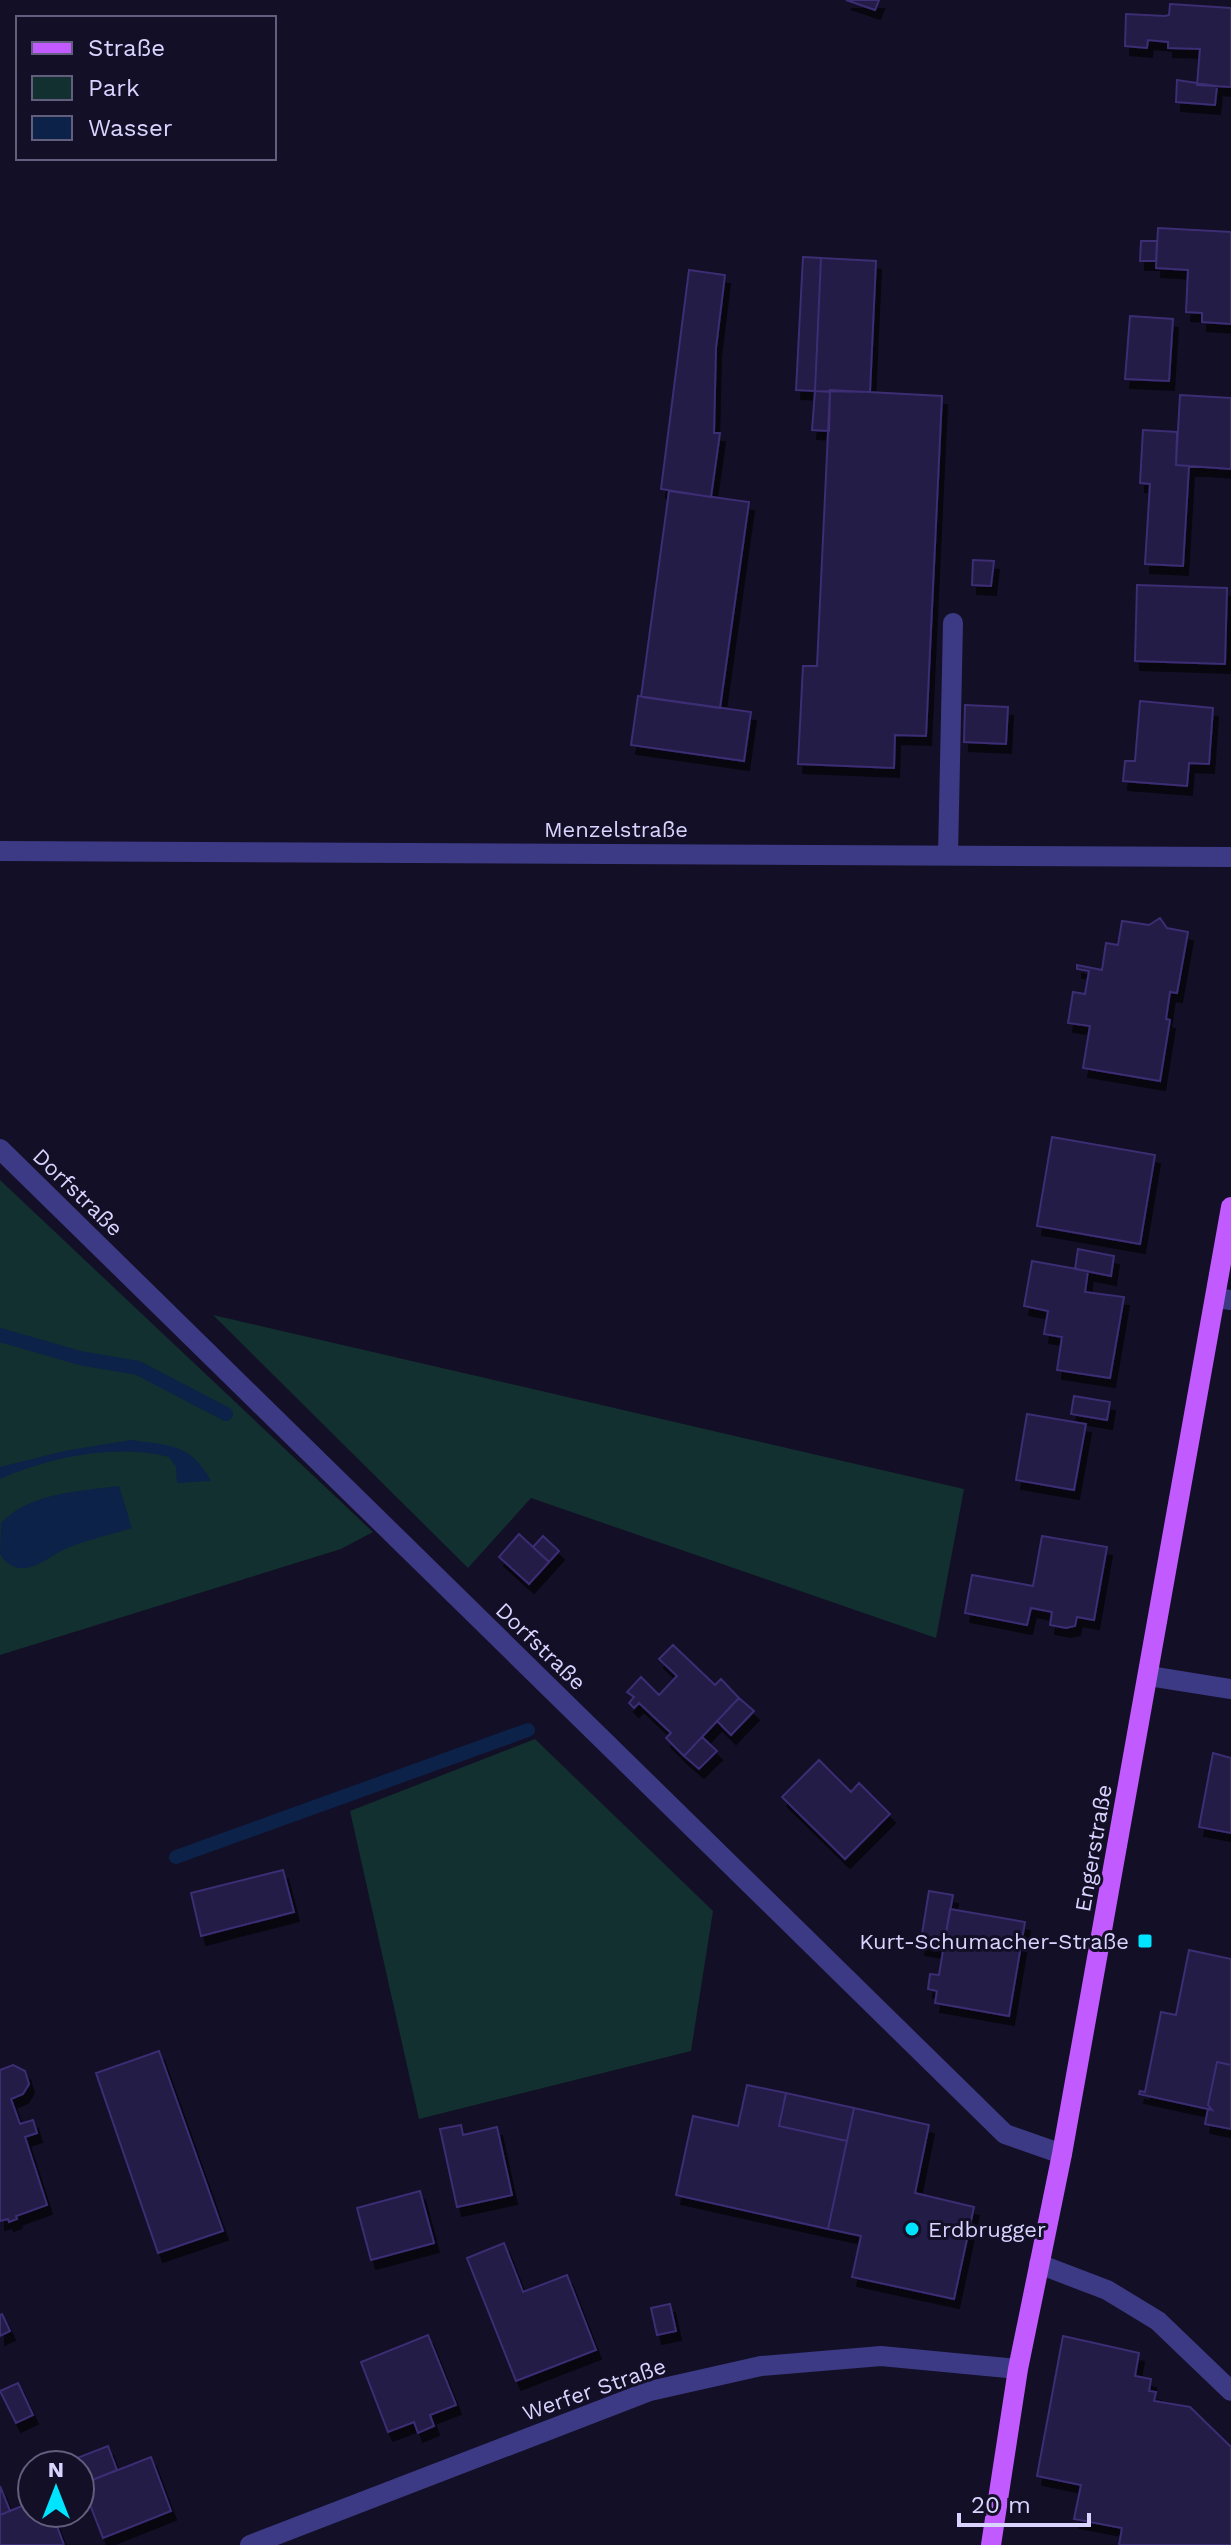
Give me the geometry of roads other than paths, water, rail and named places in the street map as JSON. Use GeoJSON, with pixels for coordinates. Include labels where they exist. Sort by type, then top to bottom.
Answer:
{"type":"FeatureCollection","features":[{"type":"Feature","properties":{"kind":"main road","name":"Engerstraße"},"geometry":{"type":"LineString","coordinates":[[991,2545],[1018,2369],[1062,2154],[1149,1676],[1224,1299],[1231,1207]]}},
{"type":"Feature","properties":{"kind":"street"},"geometry":{"type":"LineString","coordinates":[[948,855],[953,623]]}},
{"type":"Feature","properties":{"kind":"street","name":"Menzelstraße"},"geometry":{"type":"LineString","coordinates":[[0,851],[1231,857]]}},
{"type":"Feature","properties":{"kind":"street","name":"Dorfstraße"},"geometry":{"type":"LineString","coordinates":[[0,1149],[1005,2134],[1062,2154]]}},
{"type":"Feature","properties":{"kind":"street"},"geometry":{"type":"LineString","coordinates":[[1149,1676],[1231,1689]]}},
{"type":"Feature","properties":{"kind":"street"},"geometry":{"type":"LineString","coordinates":[[1039,2264],[1107,2290],[1158,2321],[1231,2391]]}},
{"type":"Feature","properties":{"kind":"street","name":"Werfer Straße"},"geometry":{"type":"LineString","coordinates":[[250,2545],[650,2391],[761,2366],[881,2356],[1018,2369]]}},
{"type":"Feature","properties":{"kind":"water"},"geometry":{"type":"Polygon","coordinates":[[[131,1440],[178,1448],[195,1459],[211,1481],[177,1483],[176,1467],[169,1457],[128,1451],[83,1454],[40,1464],[0,1479],[0,1467],[64,1451],[131,1440]]]}},
{"type":"Feature","properties":{"kind":"water"},"geometry":{"type":"Polygon","coordinates":[[[119,1486],[132,1528],[73,1546],[24,1568],[8,1563],[0,1554],[1,1523],[26,1505],[56,1495],[119,1486]]]}},
{"type":"Feature","properties":{"kind":"waterway"},"geometry":{"type":"LineString","coordinates":[[0,1335],[80,1358],[138,1368],[226,1414]]}},
{"type":"Feature","properties":{"kind":"waterway"},"geometry":{"type":"LineString","coordinates":[[176,1857],[528,1730]]}},
{"type":"Feature","properties":{"kind":"place","name":"Kurt-Schumacher-Straße"},"geometry":{"type":"Point","coordinates":[1145,1941]}},
{"type":"Feature","properties":{"kind":"place","name":"Erdbrugger"},"geometry":{"type":"Point","coordinates":[912,2229]}}]}
